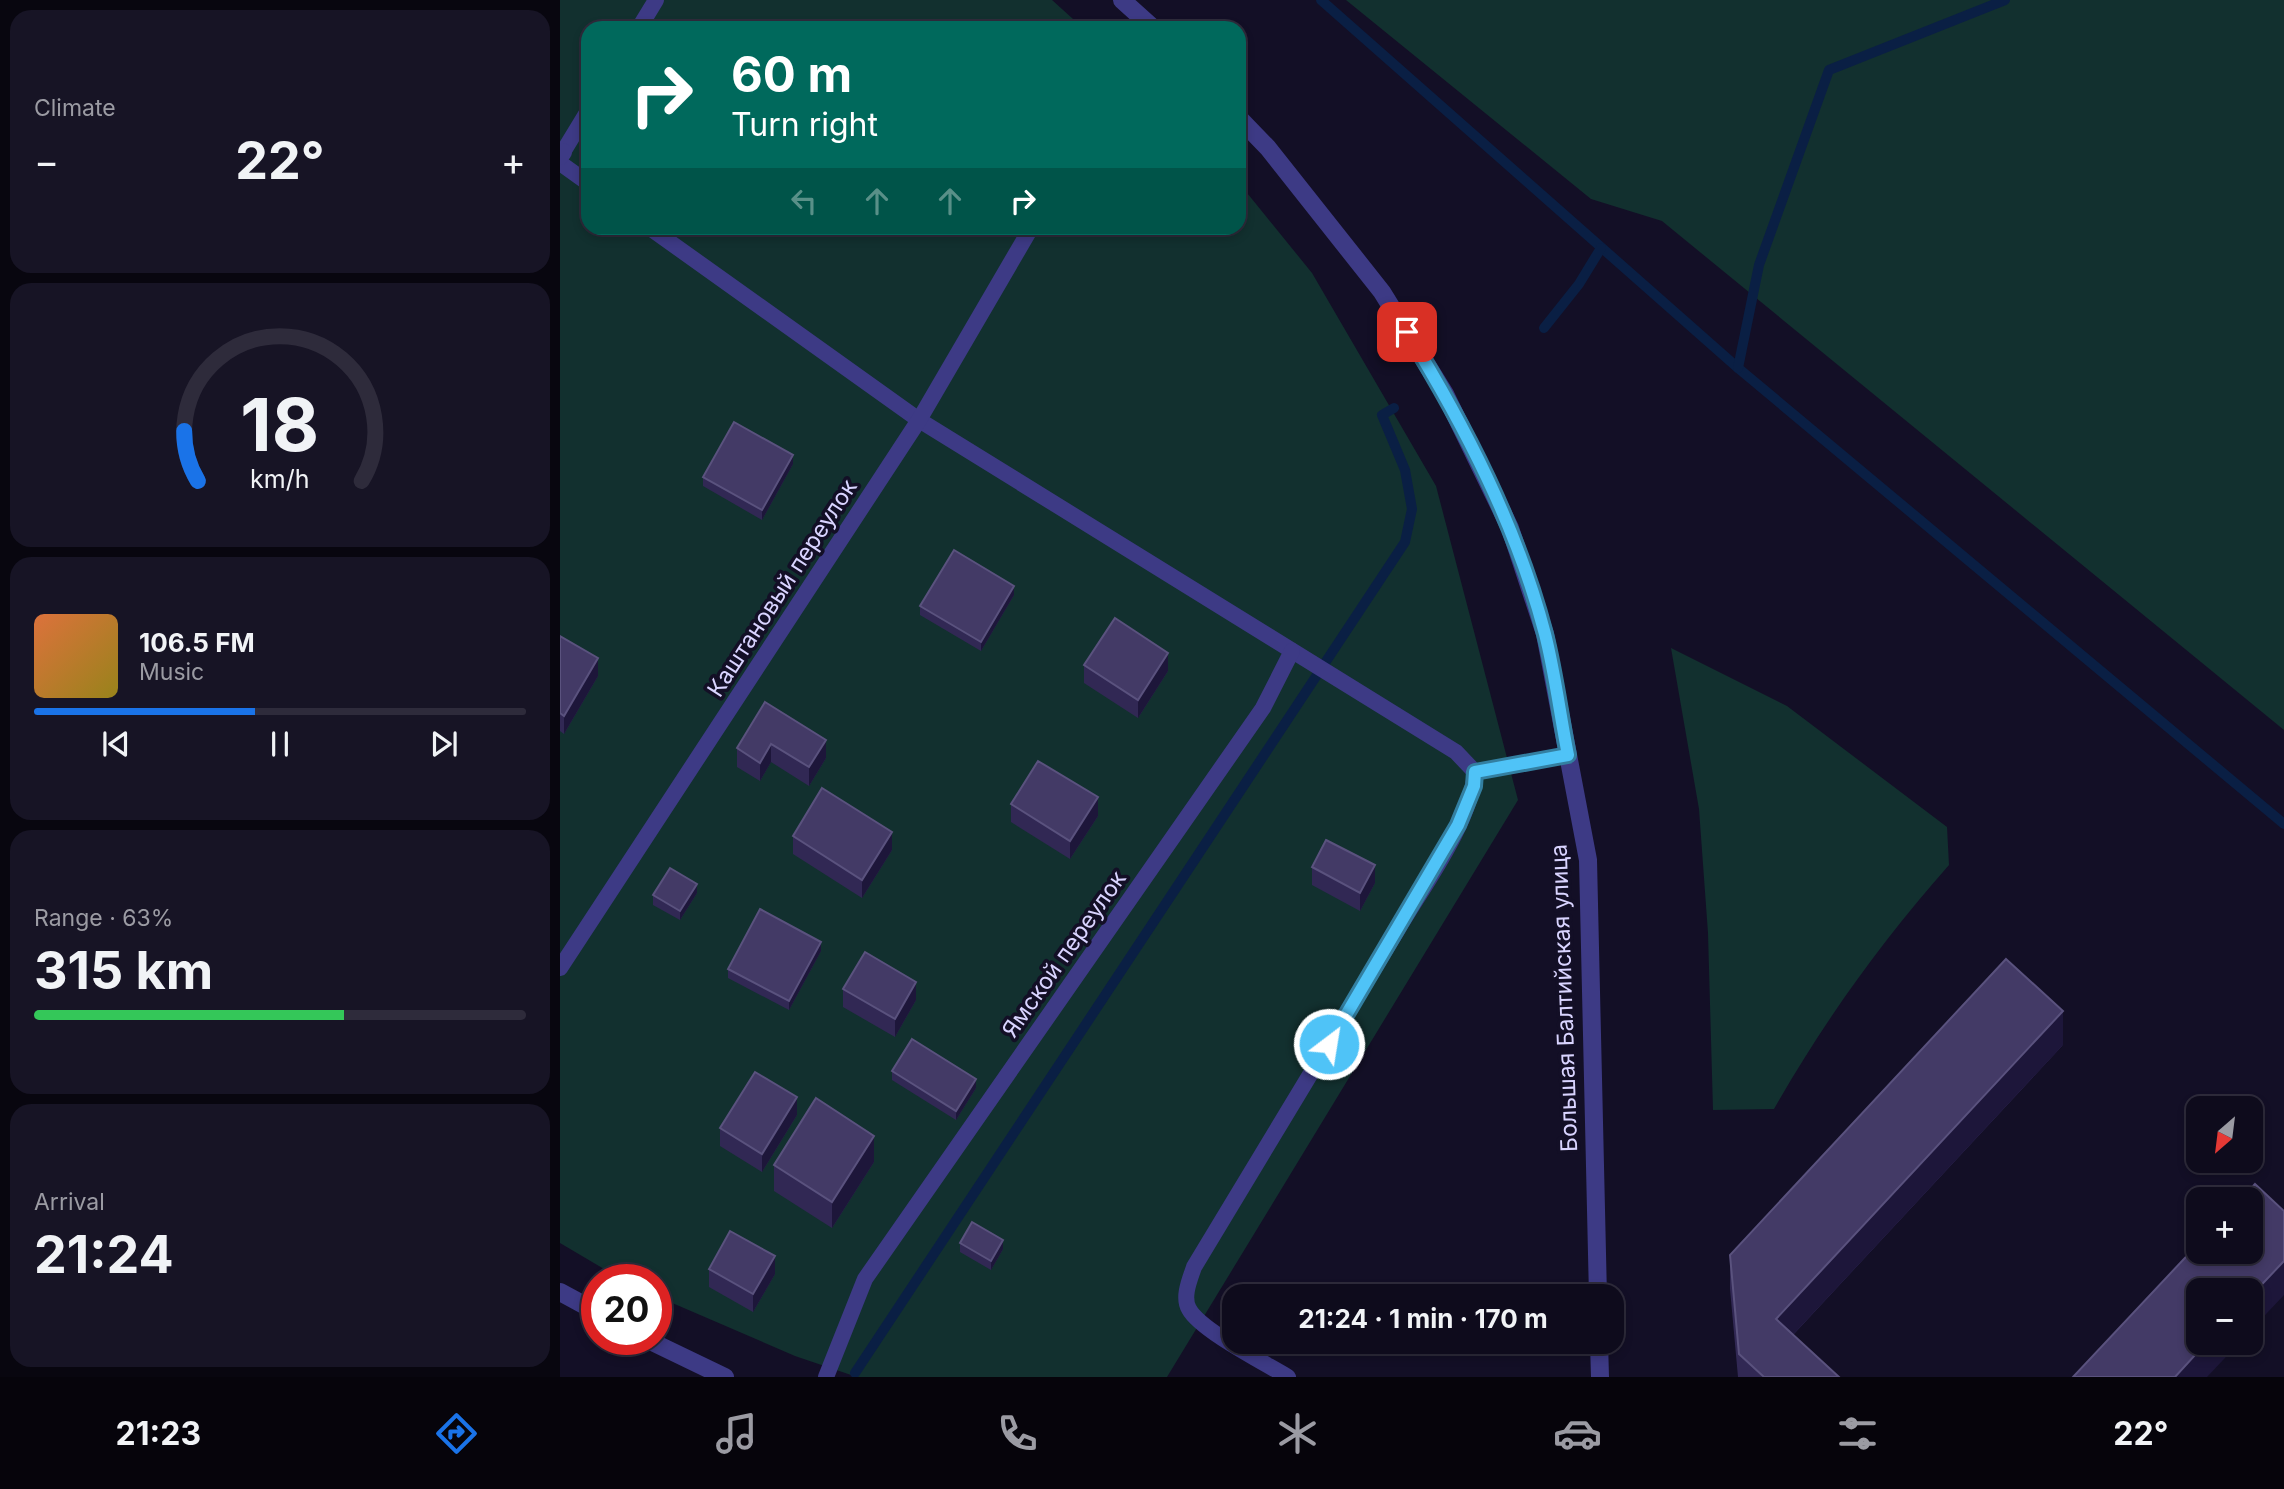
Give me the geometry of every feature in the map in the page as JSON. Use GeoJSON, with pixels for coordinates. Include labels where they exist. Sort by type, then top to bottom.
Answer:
{"type":"FeatureCollection","features":[{"type":"Feature","properties":{"kind":"street"},"geometry":{"type":"LineString","coordinates":[[1122,0],[1144,21]]}},
{"type":"Feature","properties":{"kind":"street","name":"Большая Балтийская улица"},"geometry":{"type":"LineString","coordinates":[[1246,125],[1268,148],[1382,292],[1445,394],[1510,528],[1545,634],[1588,860],[1598,1284]]}},
{"type":"Feature","properties":{"kind":"street"},"geometry":{"type":"LineString","coordinates":[[560,1292],[581,1303]]}},
{"type":"Feature","properties":{"kind":"street"},"geometry":{"type":"LineString","coordinates":[[672,1352],[725,1377]]}},
{"type":"Feature","properties":{"kind":"street"},"geometry":{"type":"LineString","coordinates":[[1599,1354],[1600,1377]]}},
{"type":"Feature","properties":{"kind":"lane"},"geometry":{"type":"LineString","coordinates":[[643,21],[656,0]]}},
{"type":"Feature","properties":{"kind":"lane"},"geometry":{"type":"LineString","coordinates":[[581,123],[561,157],[581,176]]}},
{"type":"Feature","properties":{"kind":"lane"},"geometry":{"type":"LineString","coordinates":[[660,235],[919,420],[1456,752],[1475,772],[1474,786],[1458,825],[1382,957],[1194,1267],[1187,1294],[1188,1308],[1208,1328],[1288,1377]]}},
{"type":"Feature","properties":{"kind":"lane","name":"Каштановый переулок"},"geometry":{"type":"LineString","coordinates":[[560,968],[919,420],[1027,235]]}},
{"type":"Feature","properties":{"kind":"lane","name":"Ямской переулок"},"geometry":{"type":"LineString","coordinates":[[826,1377],[865,1279],[1263,708],[1292,651]]}},
{"type":"Feature","properties":{"kind":"lane"},"geometry":{"type":"LineString","coordinates":[[1475,772],[1568,755]]}},
{"type":"Feature","properties":{"kind":"green space"},"geometry":{"type":"Polygon","coordinates":[[[560,0],[1052,0],[1075,21],[581,21],[581,235],[1246,235],[1246,192],[1312,273],[1436,486],[1518,800],[1167,1377],[857,1377],[795,1356],[672,1303],[672,1264],[596,1264],[560,1243],[560,0]]]}},
{"type":"Feature","properties":{"kind":"green space"},"geometry":{"type":"Polygon","coordinates":[[[1346,0],[2284,0],[2284,730],[1662,221],[1591,199],[1346,0]]]}},
{"type":"Feature","properties":{"kind":"green space"},"geometry":{"type":"Polygon","coordinates":[[[1671,648],[1787,706],[1947,827],[1949,865],[1855,982],[1774,1109],[1713,1110],[1708,933],[1699,809],[1671,648]]]}},
{"type":"Feature","properties":{"kind":"building"},"geometry":{"type":"Polygon","coordinates":[[[734,422],[793,455],[762,510],[703,477],[734,422]]]}},
{"type":"Feature","properties":{"kind":"building"},"geometry":{"type":"Polygon","coordinates":[[[954,550],[1014,586],[981,642],[920,606],[954,550]]]}},
{"type":"Feature","properties":{"kind":"building"},"geometry":{"type":"Polygon","coordinates":[[[1115,618],[1168,653],[1138,700],[1084,665],[1115,618]]]}},
{"type":"Feature","properties":{"kind":"building"},"geometry":{"type":"Polygon","coordinates":[[[560,636],[598,658],[564,716],[560,713],[560,636]]]}},
{"type":"Feature","properties":{"kind":"building"},"geometry":{"type":"Polygon","coordinates":[[[765,702],[826,740],[809,767],[771,744],[760,763],[737,748],[765,702]]]}},
{"type":"Feature","properties":{"kind":"building"},"geometry":{"type":"Polygon","coordinates":[[[1038,761],[1098,797],[1070,841],[1011,804],[1038,761]]]}},
{"type":"Feature","properties":{"kind":"building"},"geometry":{"type":"Polygon","coordinates":[[[822,788],[892,832],[862,880],[793,836],[822,788]]]}},
{"type":"Feature","properties":{"kind":"building"},"geometry":{"type":"Polygon","coordinates":[[[1326,840],[1375,865],[1360,893],[1312,867],[1326,840]]]}},
{"type":"Feature","properties":{"kind":"building"},"geometry":{"type":"Polygon","coordinates":[[[670,868],[697,884],[680,911],[653,895],[670,868]]]}},
{"type":"Feature","properties":{"kind":"building"},"geometry":{"type":"Polygon","coordinates":[[[760,909],[821,942],[789,1001],[728,969],[760,909]]]}},
{"type":"Feature","properties":{"kind":"building"},"geometry":{"type":"Polygon","coordinates":[[[865,952],[916,982],[895,1019],[843,989],[865,952]]]}},
{"type":"Feature","properties":{"kind":"building"},"geometry":{"type":"Polygon","coordinates":[[[2006,959],[2063,1011],[1776,1319],[1839,1377],[1764,1377],[1739,1354],[1730,1255],[2006,959]]]}},
{"type":"Feature","properties":{"kind":"building"},"geometry":{"type":"Polygon","coordinates":[[[912,1039],[976,1079],[956,1111],[892,1071],[912,1039]]]}},
{"type":"Feature","properties":{"kind":"building"},"geometry":{"type":"Polygon","coordinates":[[[755,1072],[797,1097],[762,1154],[720,1128],[755,1072]]]}},
{"type":"Feature","properties":{"kind":"building"},"geometry":{"type":"Polygon","coordinates":[[[816,1098],[874,1136],[832,1202],[774,1165],[816,1098]]]}},
{"type":"Feature","properties":{"kind":"building"},"geometry":{"type":"Polygon","coordinates":[[[2263,1191],[2284,1211],[2284,1261],[2263,1283],[2263,1278],[2186,1278],[2186,1355],[2195,1355],[2175,1377],[2073,1377],[2186,1257],[2186,1264],[2263,1264],[2263,1191]]]}},
{"type":"Feature","properties":{"kind":"building"},"geometry":{"type":"Polygon","coordinates":[[[972,1222],[1003,1240],[991,1261],[960,1243],[972,1222]]]}},
{"type":"Feature","properties":{"kind":"building"},"geometry":{"type":"Polygon","coordinates":[[[730,1231],[775,1256],[753,1294],[709,1269],[730,1231]]]}},
{"type":"Feature","properties":{"kind":"waterway"},"geometry":{"type":"LineString","coordinates":[[1321,0],[1738,368],[2284,824]]}},
{"type":"Feature","properties":{"kind":"waterway"},"geometry":{"type":"LineString","coordinates":[[1738,368],[1759,265],[1829,70],[2005,0]]}},
{"type":"Feature","properties":{"kind":"waterway"},"geometry":{"type":"LineString","coordinates":[[1544,328],[1579,284],[1601,248]]}},
{"type":"Feature","properties":{"kind":"waterway"},"geometry":{"type":"LineString","coordinates":[[855,1373],[1405,542],[1412,509],[1405,470],[1382,415],[1394,408]]}},
{"type":"Feature","properties":{"kind":"route"},"geometry":{"type":"LineString","coordinates":[[1329,1044],[1458,825],[1474,786],[1475,772],[1568,755],[1545,634],[1510,528],[1445,394],[1407,332]]}}]}
